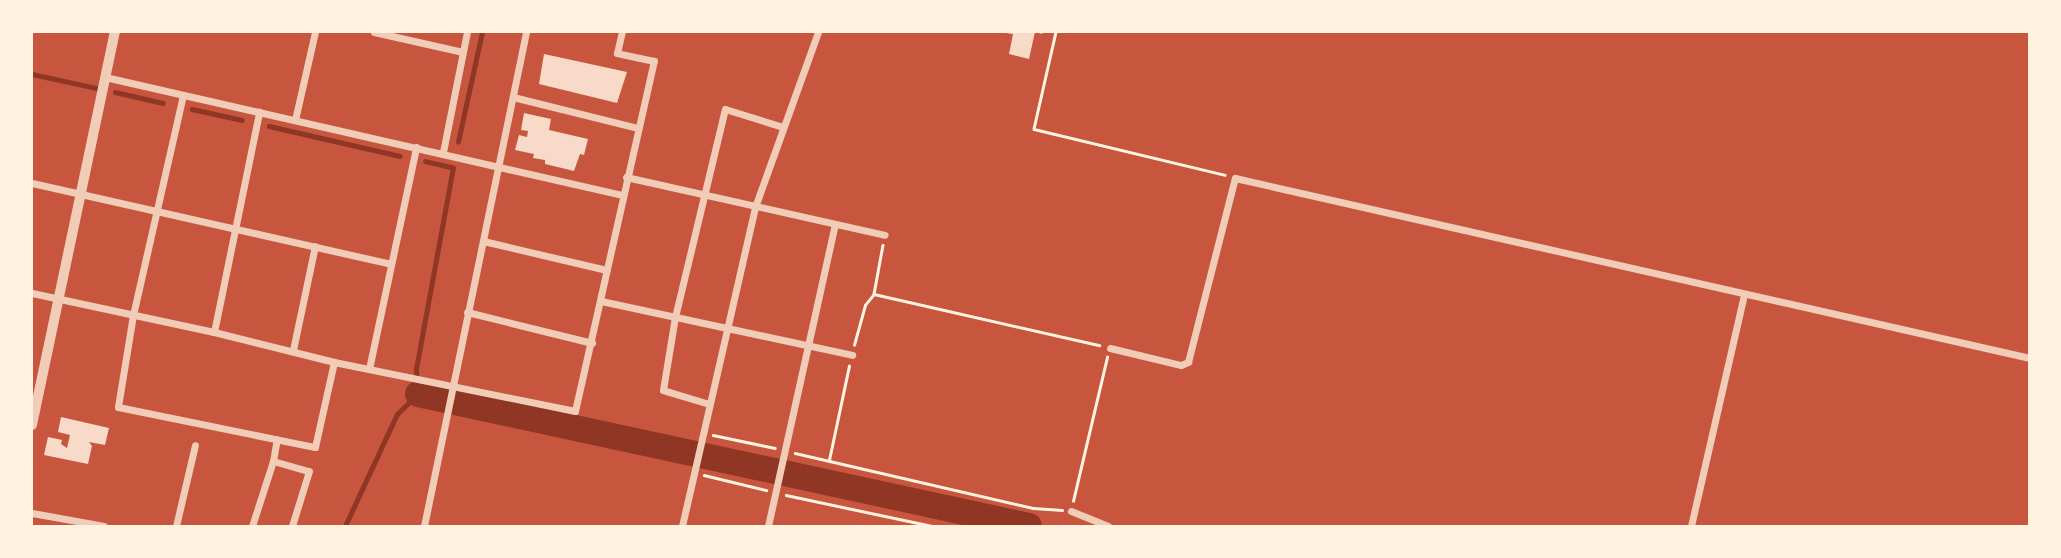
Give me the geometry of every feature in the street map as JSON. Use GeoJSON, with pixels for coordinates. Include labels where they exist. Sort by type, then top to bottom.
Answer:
{"type":"FeatureCollection","features":[{"type":"Feature","properties":{"kind":"street"},"geometry":{"type":"LineString","coordinates":[[32,425],[115,32]]}},
{"type":"Feature","properties":{"kind":"street"},"geometry":{"type":"LineString","coordinates":[[295,120],[315,32]]}},
{"type":"Feature","properties":{"kind":"street"},"geometry":{"type":"LineString","coordinates":[[374,32],[463,52]]}},
{"type":"Feature","properties":{"kind":"street"},"geometry":{"type":"LineString","coordinates":[[443,152],[467,32]]}},
{"type":"Feature","properties":{"kind":"street"},"geometry":{"type":"LineString","coordinates":[[424,527],[526,32]]}},
{"type":"Feature","properties":{"kind":"street"},"geometry":{"type":"LineString","coordinates":[[32,293],[214,332],[452,388],[575,411],[654,61],[617,53],[622,32]]}},
{"type":"Feature","properties":{"kind":"street"},"geometry":{"type":"LineString","coordinates":[[682,527],[755,207],[818,32]]}},
{"type":"Feature","properties":{"kind":"street"},"geometry":{"type":"LineString","coordinates":[[105,77],[622,195]]}},
{"type":"Feature","properties":{"kind":"street"},"geometry":{"type":"LineString","coordinates":[[183,95],[133,315],[118,407],[315,447],[334,362]]}},
{"type":"Feature","properties":{"kind":"street"},"geometry":{"type":"LineString","coordinates":[[513,97],[637,128]]}},
{"type":"Feature","properties":{"kind":"street"},"geometry":{"type":"LineString","coordinates":[[709,404],[663,390],[675,317],[726,109],[783,127]]}},
{"type":"Feature","properties":{"kind":"street"},"geometry":{"type":"LineString","coordinates":[[214,332],[259,112]]}},
{"type":"Feature","properties":{"kind":"street"},"geometry":{"type":"LineString","coordinates":[[369,369],[416,147]]}},
{"type":"Feature","properties":{"kind":"street"},"geometry":{"type":"LineString","coordinates":[[626,177],[885,235]]}},
{"type":"Feature","properties":{"kind":"street"},"geometry":{"type":"LineString","coordinates":[[1110,348],[1181,365],[1188,362],[1235,178],[2029,358]]}},
{"type":"Feature","properties":{"kind":"street"},"geometry":{"type":"LineString","coordinates":[[32,183],[237,227],[391,264]]}},
{"type":"Feature","properties":{"kind":"street"},"geometry":{"type":"LineString","coordinates":[[768,527],[835,225]]}},
{"type":"Feature","properties":{"kind":"street"},"geometry":{"type":"LineString","coordinates":[[483,241],[607,270]]}},
{"type":"Feature","properties":{"kind":"street"},"geometry":{"type":"LineString","coordinates":[[293,350],[315,246]]}},
{"type":"Feature","properties":{"kind":"street"},"geometry":{"type":"LineString","coordinates":[[1691,527],[1744,293]]}},
{"type":"Feature","properties":{"kind":"street"},"geometry":{"type":"LineString","coordinates":[[601,301],[852,355]]}},
{"type":"Feature","properties":{"kind":"street"},"geometry":{"type":"LineString","coordinates":[[467,312],[592,343]]}},
{"type":"Feature","properties":{"kind":"street"},"geometry":{"type":"LineString","coordinates":[[252,527],[273,461],[276,439]]}},
{"type":"Feature","properties":{"kind":"street"},"geometry":{"type":"LineString","coordinates":[[176,527],[195,445]]}},
{"type":"Feature","properties":{"kind":"street"},"geometry":{"type":"LineString","coordinates":[[273,461],[309,471],[292,527]]}},
{"type":"Feature","properties":{"kind":"street"},"geometry":{"type":"LineString","coordinates":[[1071,511],[1108,527]]}},
{"type":"Feature","properties":{"kind":"street"},"geometry":{"type":"LineString","coordinates":[[32,513],[104,527]]}},
{"type":"Feature","properties":{"kind":"path"},"geometry":{"type":"LineString","coordinates":[[1056,32],[1034,129],[1235,178]]}},
{"type":"Feature","properties":{"kind":"path"},"geometry":{"type":"LineString","coordinates":[[828,460],[865,305],[874,294],[885,235]]}},
{"type":"Feature","properties":{"kind":"path"},"geometry":{"type":"LineString","coordinates":[[703,432],[1034,508],[1071,511],[1110,348],[874,294]]}},
{"type":"Feature","properties":{"kind":"path"},"geometry":{"type":"LineString","coordinates":[[694,473],[932,527]]}},
{"type":"Feature","properties":{"kind":"building"},"geometry":{"type":"Polygon","coordinates":[[[1035,32],[1029,59],[1009,54],[1013,34],[1006,33],[1035,32]]]}},
{"type":"Feature","properties":{"kind":"building"},"geometry":{"type":"Polygon","coordinates":[[[544,54],[627,72],[617,103],[539,84],[544,54]]]}},
{"type":"Feature","properties":{"kind":"building"},"geometry":{"type":"Polygon","coordinates":[[[524,113],[551,119],[549,130],[588,139],[584,155],[580,154],[574,171],[545,164],[545,160],[533,158],[534,154],[515,150],[519,135],[527,137],[528,131],[521,130],[524,113]]]}},
{"type":"Feature","properties":{"kind":"building"},"geometry":{"type":"Polygon","coordinates":[[[61,417],[109,428],[105,445],[89,442],[92,446],[88,464],[44,455],[48,437],[62,440],[61,444],[67,448],[70,435],[58,432],[61,417]]]}},
{"type":"Feature","properties":{"kind":"waterway"},"geometry":{"type":"LineString","coordinates":[[458,142],[482,32]]}},
{"type":"Feature","properties":{"kind":"waterway"},"geometry":{"type":"LineString","coordinates":[[32,74],[96,88]]}},
{"type":"Feature","properties":{"kind":"waterway"},"geometry":{"type":"LineString","coordinates":[[115,92],[163,103]]}},
{"type":"Feature","properties":{"kind":"waterway"},"geometry":{"type":"LineString","coordinates":[[192,109],[242,120]]}},
{"type":"Feature","properties":{"kind":"waterway"},"geometry":{"type":"LineString","coordinates":[[269,126],[400,156]]}},
{"type":"Feature","properties":{"kind":"waterway"},"geometry":{"type":"LineString","coordinates":[[345,526],[397,414],[418,394],[416,369],[453,168],[426,162]]}},
{"type":"Feature","properties":{"kind":"waterway"},"geometry":{"type":"LineString","coordinates":[[418,394],[1029,526]]}}]}
